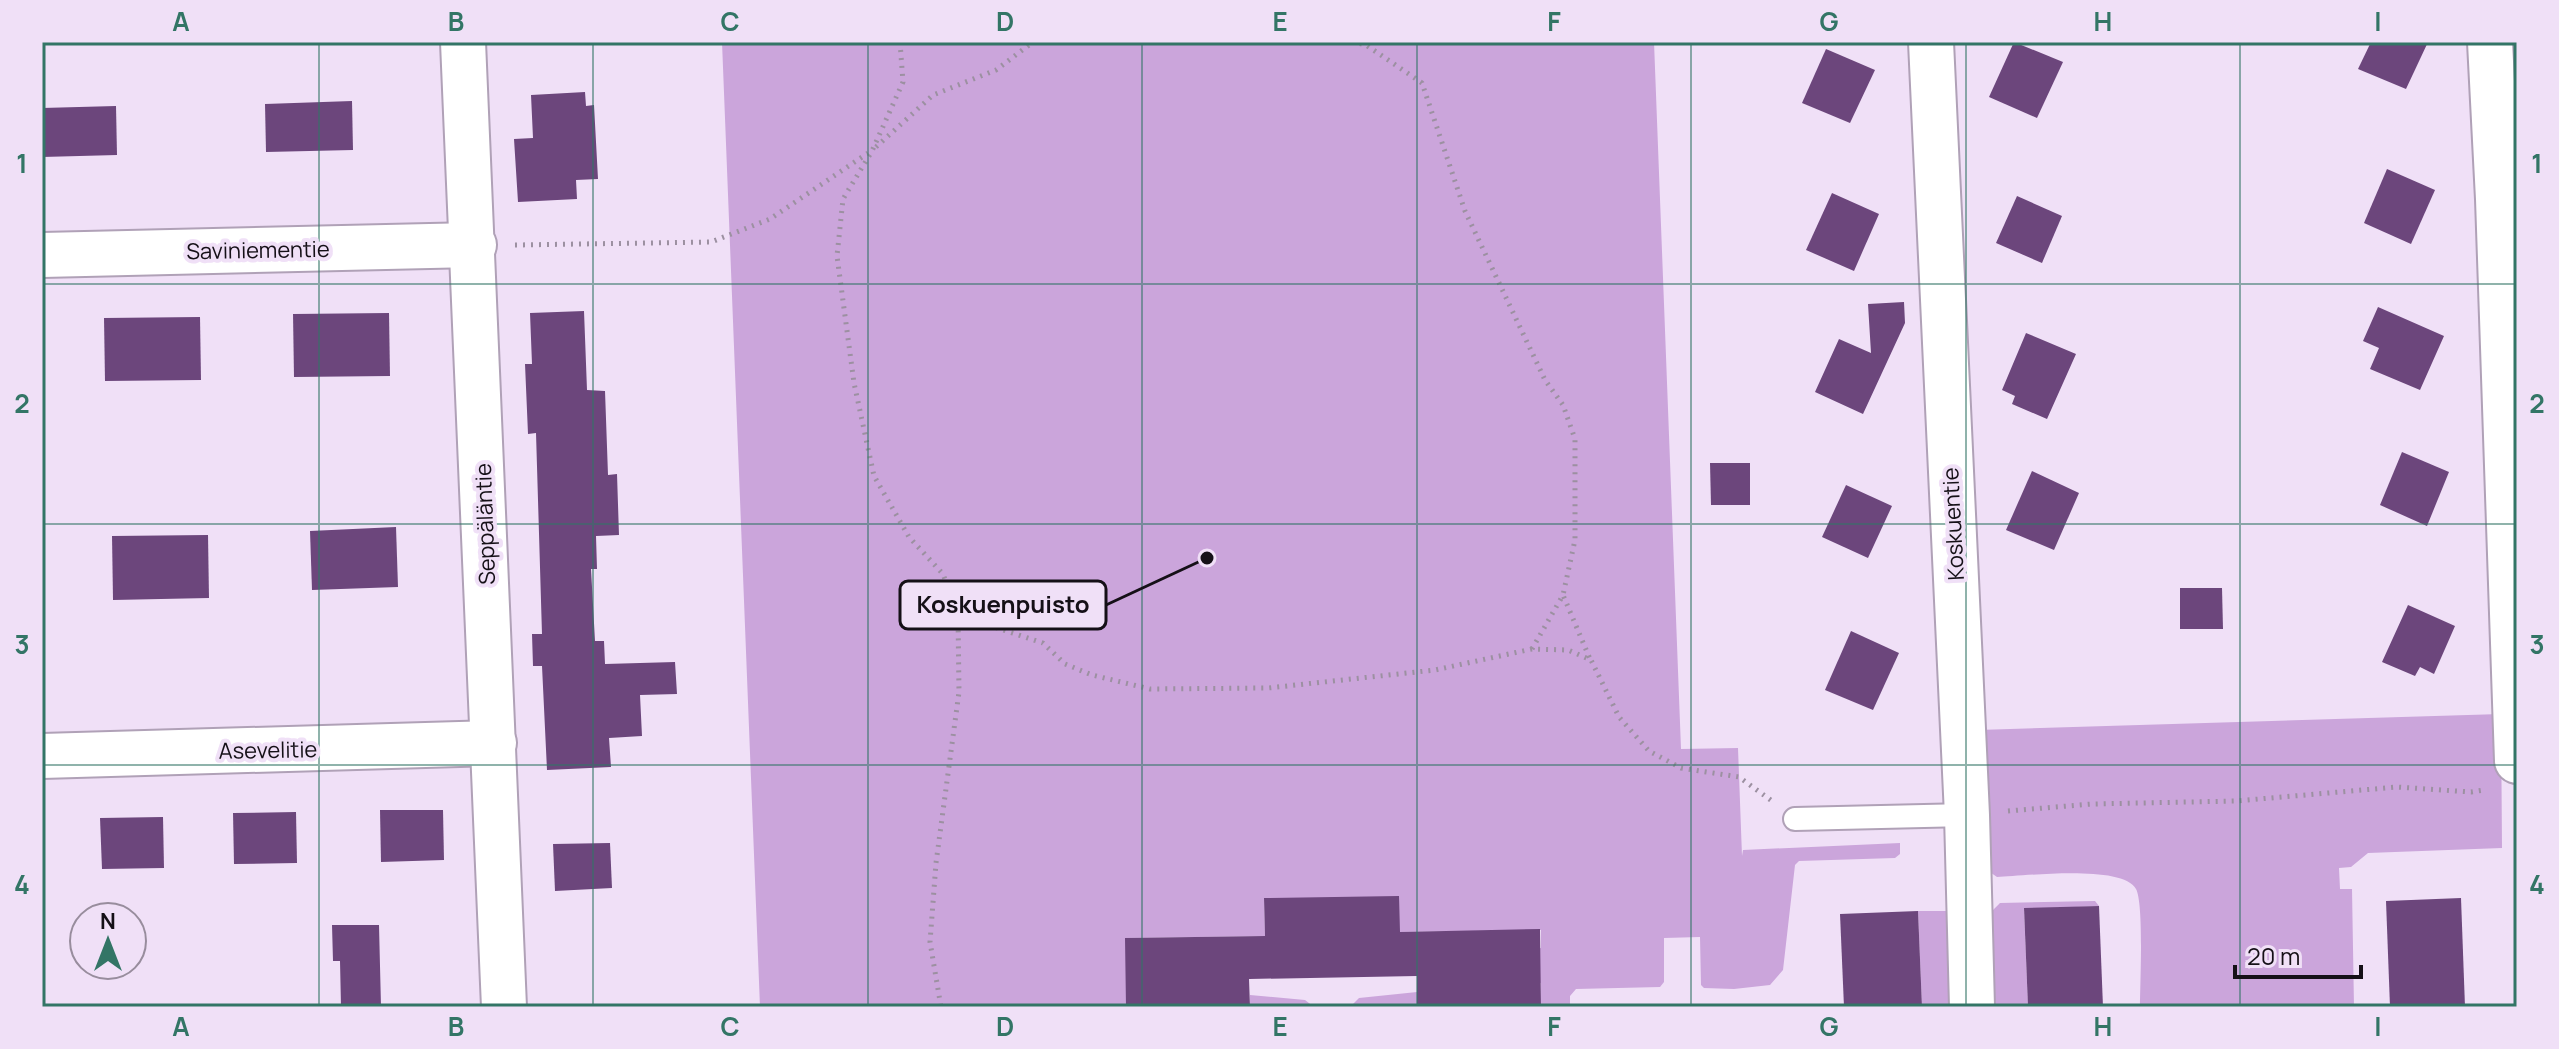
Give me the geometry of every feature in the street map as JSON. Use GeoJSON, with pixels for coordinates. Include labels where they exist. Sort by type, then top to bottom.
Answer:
{"type":"FeatureCollection","features":[{"type":"Feature","properties":{"kind":"street","name":"Seppäläntie"},"geometry":{"type":"LineString","coordinates":[[463,42],[504,1007]]}},
{"type":"Feature","properties":{"kind":"street","name":"Koskuentie"},"geometry":{"type":"LineString","coordinates":[[1931,42],[1967,815],[1972,1007]]}},
{"type":"Feature","properties":{"kind":"street"},"geometry":{"type":"LineString","coordinates":[[2490,42],[2498,199],[2502,776]]}},
{"type":"Feature","properties":{"kind":"street","name":"Saviniementie"},"geometry":{"type":"LineString","coordinates":[[42,255],[474,245]]}},
{"type":"Feature","properties":{"kind":"street","name":"Asevelitie"},"geometry":{"type":"LineString","coordinates":[[42,756],[494,743]]}},
{"type":"Feature","properties":{"kind":"lane"},"geometry":{"type":"LineString","coordinates":[[1795,819],[1967,815]]}},
{"type":"Feature","properties":{"kind":"path"},"geometry":{"type":"LineString","coordinates":[[900,42],[903,82],[872,151],[843,199],[837,256],[854,383],[874,476],[909,537],[943,574],[958,615],[959,692],[936,863],[930,942],[941,1007]]}},
{"type":"Feature","properties":{"kind":"path"},"geometry":{"type":"LineString","coordinates":[[474,245],[711,242],[770,219],[872,151],[933,95],[996,70],[1033,42]]}},
{"type":"Feature","properties":{"kind":"path"},"geometry":{"type":"LineString","coordinates":[[1352,42],[1366,45],[1422,83],[1465,211],[1545,380],[1563,405],[1575,439],[1575,540],[1563,595],[1532,649]]}},
{"type":"Feature","properties":{"kind":"path"},"geometry":{"type":"LineString","coordinates":[[1563,595],[1619,717],[1649,751],[1681,768],[1739,777],[1795,819]]}},
{"type":"Feature","properties":{"kind":"path"},"geometry":{"type":"LineString","coordinates":[[958,615],[1043,643],[1065,664],[1092,675],[1150,689],[1268,688],[1435,670],[1532,649],[1568,650],[1591,660]]}},
{"type":"Feature","properties":{"kind":"path"},"geometry":{"type":"LineString","coordinates":[[1967,815],[2092,804],[2236,801],[2397,787],[2471,792],[2502,776]]}},
{"type":"Feature","properties":{"kind":"shaded area"},"geometry":{"type":"Polygon","coordinates":[[[722,42],[1654,42],[1681,749],[1738,748],[1742,856],[1743,850],[1900,843],[1900,854],[1895,858],[1799,861],[1795,865],[1783,970],[1770,985],[1704,988],[1701,985],[1700,937],[1664,938],[1664,982],[1660,987],[1576,989],[1570,996],[1570,1007],[1541,1007],[1541,983],[1525,984],[1525,949],[1541,948],[1541,930],[1400,932],[1264,898],[1265,936],[1126,938],[1126,1007],[760,1007],[722,42]]]}},
{"type":"Feature","properties":{"kind":"shaded area"},"geometry":{"type":"Polygon","coordinates":[[[2501,714],[2502,848],[2368,853],[2351,867],[2339,868],[2340,889],[2352,889],[2354,1007],[2140,1007],[2140,911],[2136,889],[2127,881],[2113,876],[2072,873],[1997,877],[1987,870],[1978,730],[2501,714]]]}},
{"type":"Feature","properties":{"kind":"shaded area"},"geometry":{"type":"Polygon","coordinates":[[[2095,901],[2099,906],[2024,909],[2028,1007],[1990,1007],[1987,916],[2000,903],[2095,901]]]}},
{"type":"Feature","properties":{"kind":"shaded area"},"geometry":{"type":"Polygon","coordinates":[[[1918,911],[1946,911],[1951,915],[1953,1007],[1922,1007],[1918,911]]]}},
{"type":"Feature","properties":{"kind":"shaded area"},"geometry":{"type":"Polygon","coordinates":[[[1417,992],[1417,1007],[1350,1007],[1359,998],[1417,992]]]}},
{"type":"Feature","properties":{"kind":"shaded area"},"geometry":{"type":"Polygon","coordinates":[[[1250,995],[1305,1000],[1314,1007],[1250,1007],[1250,995]]]}},
{"type":"Feature","properties":{"kind":"building"},"geometry":{"type":"Polygon","coordinates":[[[2014,42],[2063,62],[2037,118],[1989,97],[2014,42]]]}},
{"type":"Feature","properties":{"kind":"building"},"geometry":{"type":"Polygon","coordinates":[[[2371,42],[2428,42],[2406,89],[2358,69],[2371,42]]]}},
{"type":"Feature","properties":{"kind":"building"},"geometry":{"type":"Polygon","coordinates":[[[1826,49],[1875,70],[1850,123],[1802,103],[1826,49]]]}},
{"type":"Feature","properties":{"kind":"building"},"geometry":{"type":"Polygon","coordinates":[[[585,92],[586,106],[594,105],[598,179],[576,180],[577,199],[518,202],[514,139],[533,138],[531,95],[585,92]]]}},
{"type":"Feature","properties":{"kind":"building"},"geometry":{"type":"Polygon","coordinates":[[[352,101],[353,150],[266,152],[265,104],[352,101]]]}},
{"type":"Feature","properties":{"kind":"building"},"geometry":{"type":"Polygon","coordinates":[[[116,106],[117,155],[42,157],[42,108],[116,106]]]}},
{"type":"Feature","properties":{"kind":"building"},"geometry":{"type":"Polygon","coordinates":[[[2387,169],[2435,190],[2411,244],[2364,223],[2387,169]]]}},
{"type":"Feature","properties":{"kind":"building"},"geometry":{"type":"Polygon","coordinates":[[[1832,193],[1879,214],[1854,271],[1806,250],[1832,193]]]}},
{"type":"Feature","properties":{"kind":"building"},"geometry":{"type":"Polygon","coordinates":[[[2017,196],[2062,216],[2042,263],[1996,243],[2017,196]]]}},
{"type":"Feature","properties":{"kind":"building"},"geometry":{"type":"Polygon","coordinates":[[[1904,302],[1905,323],[1863,414],[1815,392],[1839,339],[1871,353],[1868,304],[1904,302]]]}},
{"type":"Feature","properties":{"kind":"building"},"geometry":{"type":"Polygon","coordinates":[[[2378,307],[2444,336],[2420,390],[2370,369],[2379,348],[2363,341],[2378,307]]]}},
{"type":"Feature","properties":{"kind":"building"},"geometry":{"type":"Polygon","coordinates":[[[584,311],[587,390],[605,391],[608,475],[617,474],[619,535],[596,536],[597,569],[591,569],[595,641],[604,641],[605,664],[675,662],[677,694],[640,695],[642,736],[609,738],[611,767],[547,770],[542,666],[533,666],[532,634],[542,634],[536,433],[528,434],[525,364],[532,364],[530,313],[584,311]]]}},
{"type":"Feature","properties":{"kind":"building"},"geometry":{"type":"Polygon","coordinates":[[[389,313],[390,376],[294,377],[293,314],[389,313]]]}},
{"type":"Feature","properties":{"kind":"building"},"geometry":{"type":"Polygon","coordinates":[[[200,317],[201,380],[105,381],[104,318],[200,317]]]}},
{"type":"Feature","properties":{"kind":"building"},"geometry":{"type":"Polygon","coordinates":[[[2026,333],[2076,354],[2047,419],[2012,404],[2015,396],[2002,390],[2026,333]]]}},
{"type":"Feature","properties":{"kind":"building"},"geometry":{"type":"Polygon","coordinates":[[[2402,452],[2449,472],[2427,526],[2380,505],[2402,452]]]}},
{"type":"Feature","properties":{"kind":"building"},"geometry":{"type":"Polygon","coordinates":[[[1710,463],[1750,463],[1750,505],[1711,505],[1710,463]]]}},
{"type":"Feature","properties":{"kind":"building"},"geometry":{"type":"Polygon","coordinates":[[[2032,471],[2079,493],[2054,550],[2006,530],[2032,471]]]}},
{"type":"Feature","properties":{"kind":"building"},"geometry":{"type":"Polygon","coordinates":[[[1846,485],[1892,506],[1868,558],[1822,537],[1846,485]]]}},
{"type":"Feature","properties":{"kind":"building"},"geometry":{"type":"Polygon","coordinates":[[[396,527],[398,587],[312,590],[310,531],[396,527]]]}},
{"type":"Feature","properties":{"kind":"building"},"geometry":{"type":"Polygon","coordinates":[[[208,535],[209,598],[113,600],[112,536],[208,535]]]}},
{"type":"Feature","properties":{"kind":"building"},"geometry":{"type":"Polygon","coordinates":[[[2180,588],[2222,588],[2223,629],[2180,629],[2180,588]]]}},
{"type":"Feature","properties":{"kind":"building"},"geometry":{"type":"Polygon","coordinates":[[[2408,605],[2455,626],[2434,674],[2420,667],[2415,676],[2382,662],[2408,605]]]}},
{"type":"Feature","properties":{"kind":"building"},"geometry":{"type":"Polygon","coordinates":[[[1851,631],[1899,653],[1873,710],[1825,690],[1851,631]]]}},
{"type":"Feature","properties":{"kind":"building"},"geometry":{"type":"Polygon","coordinates":[[[380,810],[443,810],[444,860],[381,862],[380,810]]]}},
{"type":"Feature","properties":{"kind":"building"},"geometry":{"type":"Polygon","coordinates":[[[296,812],[297,863],[234,864],[233,813],[296,812]]]}},
{"type":"Feature","properties":{"kind":"building"},"geometry":{"type":"Polygon","coordinates":[[[163,817],[164,868],[102,869],[100,818],[163,817]]]}},
{"type":"Feature","properties":{"kind":"building"},"geometry":{"type":"Polygon","coordinates":[[[610,843],[612,888],[555,891],[553,844],[610,843]]]}},
{"type":"Feature","properties":{"kind":"building"},"geometry":{"type":"Polygon","coordinates":[[[1399,896],[1400,932],[1540,929],[1541,1007],[1417,1007],[1417,976],[1249,979],[1250,1007],[1126,1007],[1125,938],[1265,936],[1264,898],[1399,896]]]}},
{"type":"Feature","properties":{"kind":"building"},"geometry":{"type":"Polygon","coordinates":[[[2461,898],[2465,1007],[2390,1007],[2386,901],[2461,898]]]}},
{"type":"Feature","properties":{"kind":"building"},"geometry":{"type":"Polygon","coordinates":[[[2099,906],[2103,1007],[2028,1007],[2024,908],[2099,906]]]}},
{"type":"Feature","properties":{"kind":"building"},"geometry":{"type":"Polygon","coordinates":[[[1918,911],[1922,1007],[1844,1007],[1840,914],[1918,911]]]}},
{"type":"Feature","properties":{"kind":"building"},"geometry":{"type":"Polygon","coordinates":[[[332,925],[379,925],[381,1007],[341,1007],[340,961],[333,961],[332,925]]]}},
{"type":"Feature","properties":{"kind":"place","name":"Koskuenpuisto"},"geometry":{"type":"Point","coordinates":[1207,558]}}]}
